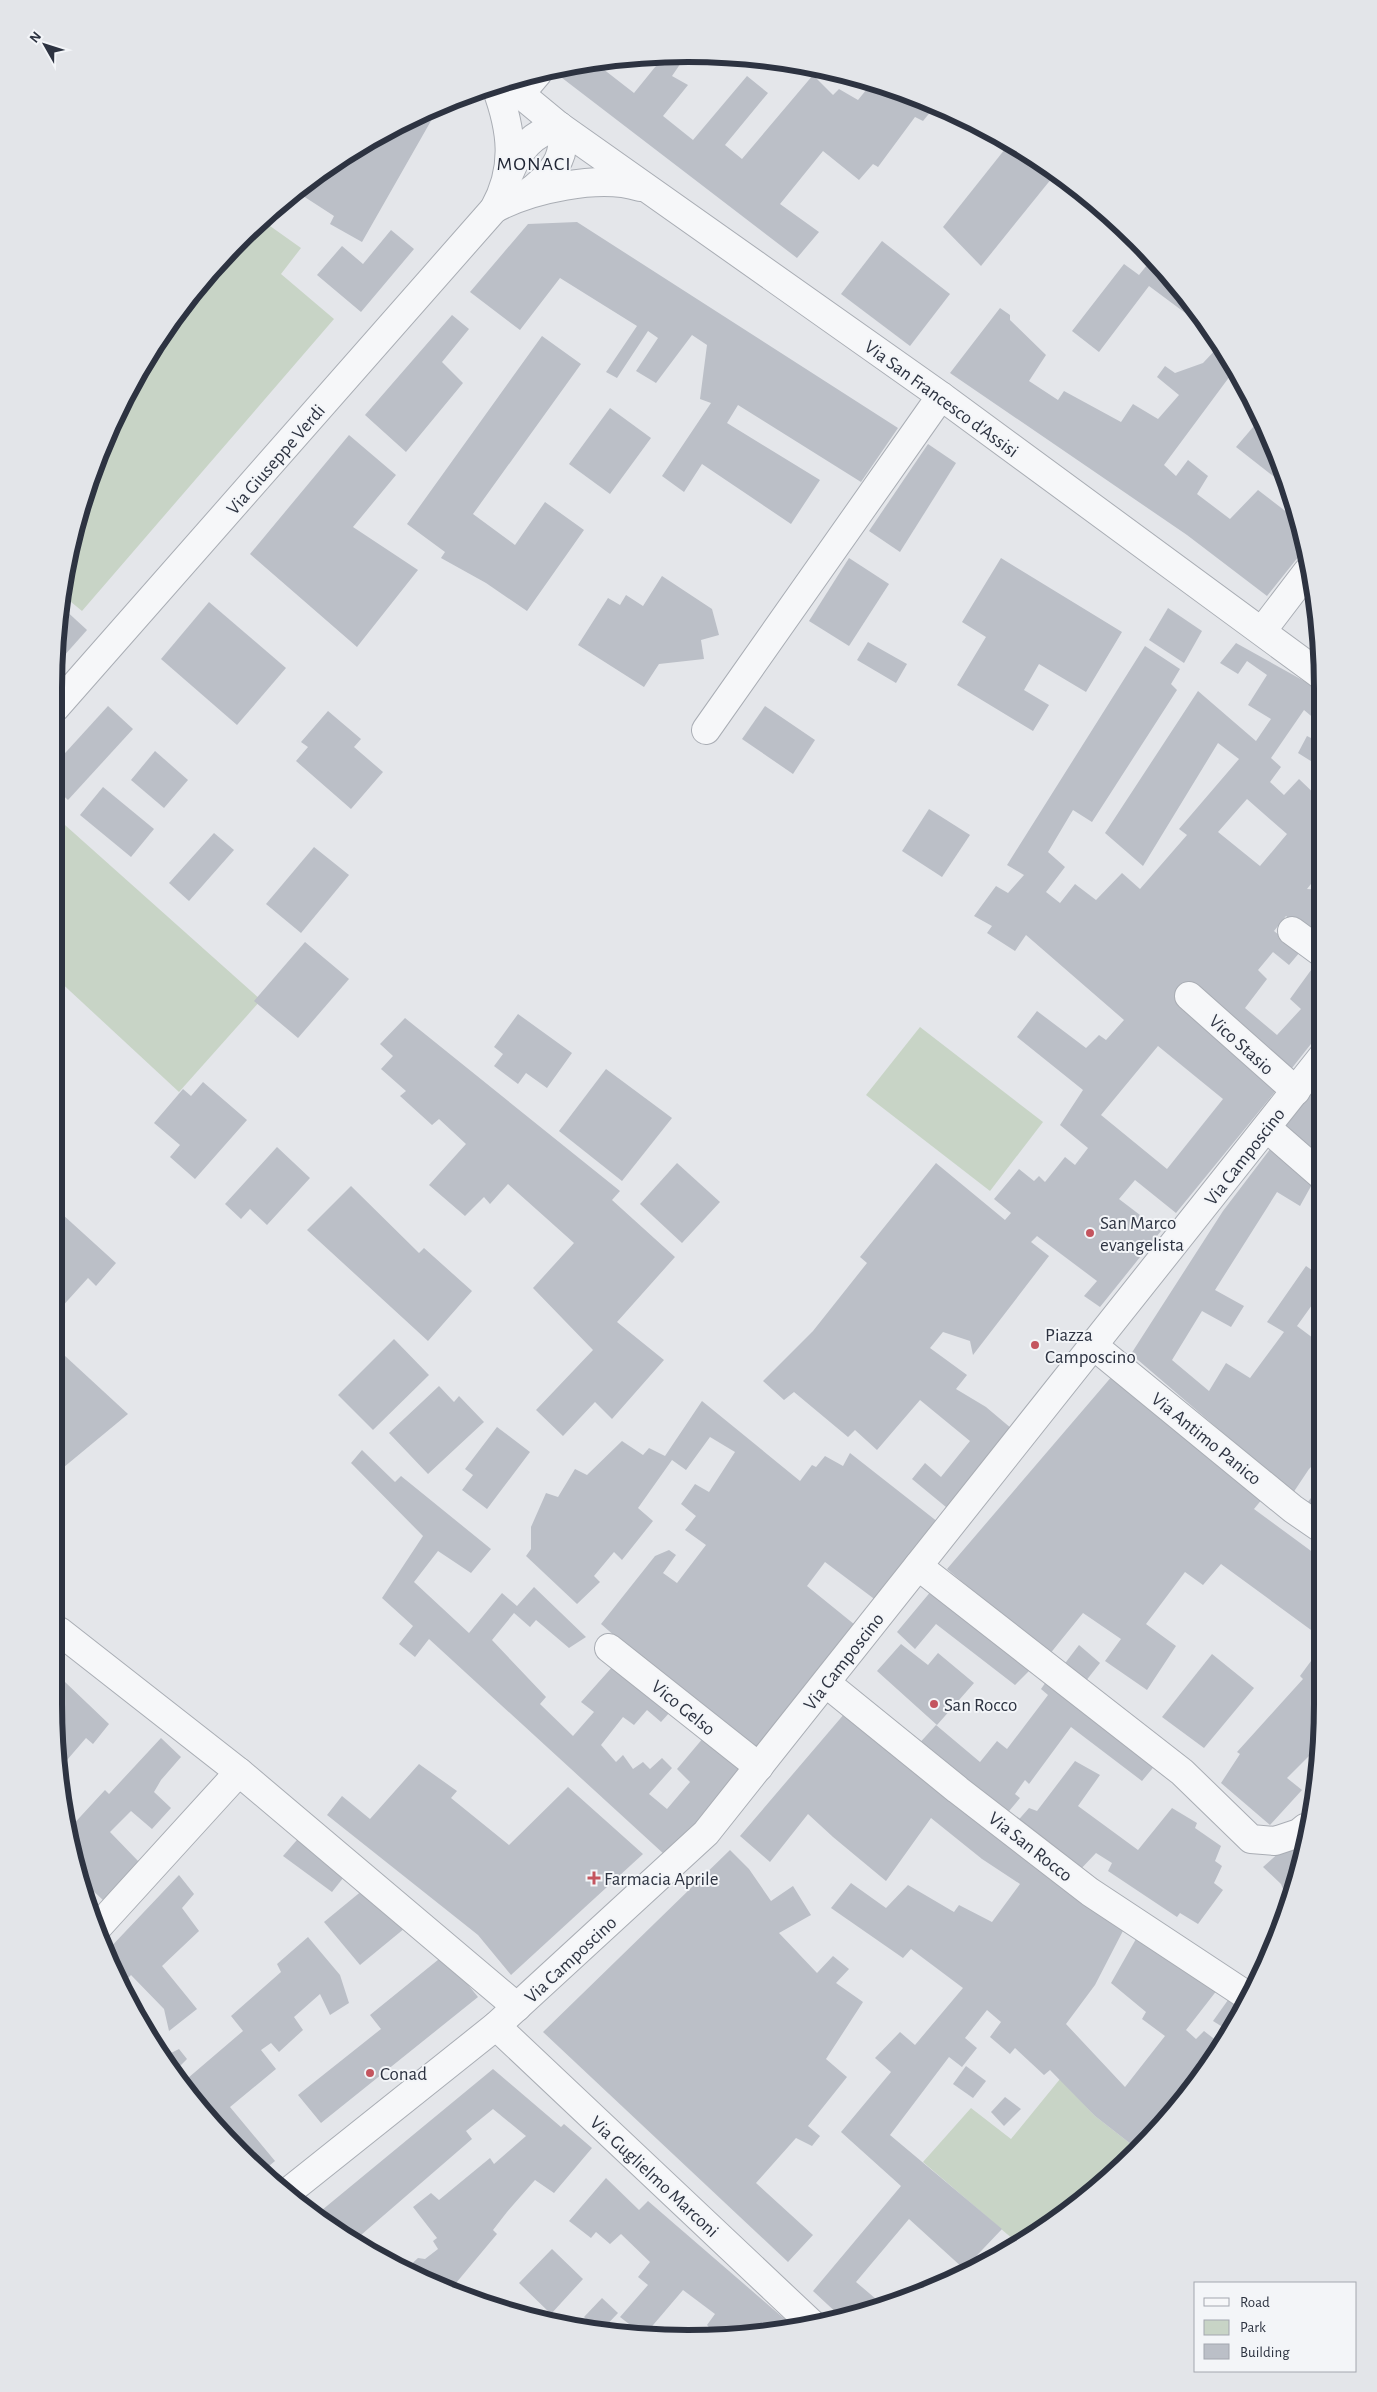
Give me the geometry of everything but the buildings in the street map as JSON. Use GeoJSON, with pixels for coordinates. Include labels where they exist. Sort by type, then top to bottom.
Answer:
{"type":"FeatureCollection","features":[{"type":"Feature","properties":{"kind":"street","name":"Via San Francesco d'Assisi"},"geometry":{"type":"LineString","coordinates":[[517,87],[559,126],[941,396],[1314,670]]}},
{"type":"Feature","properties":{"kind":"street"},"geometry":{"type":"LineString","coordinates":[[509,174],[507,127],[504,108],[514,88]]}},
{"type":"Feature","properties":{"kind":"street"},"geometry":{"type":"LineString","coordinates":[[494,209],[504,191],[514,161],[533,137],[559,126],[563,138],[558,162],[547,177],[525,195]]}},
{"type":"Feature","properties":{"kind":"street"},"geometry":{"type":"LineString","coordinates":[[494,209],[525,195],[603,182],[626,182],[648,190]]}},
{"type":"Feature","properties":{"kind":"street","name":"Via Giuseppe Verdi"},"geometry":{"type":"LineString","coordinates":[[62,700],[494,209]]}},
{"type":"Feature","properties":{"kind":"street"},"geometry":{"type":"LineString","coordinates":[[706,730],[941,396]]}},
{"type":"Feature","properties":{"kind":"street"},"geometry":{"type":"LineString","coordinates":[[1262,631],[1304,576]]}},
{"type":"Feature","properties":{"kind":"street"},"geometry":{"type":"LineString","coordinates":[[1292,930],[1314,947]]}},
{"type":"Feature","properties":{"kind":"street","name":"Vico Stasio"},"geometry":{"type":"LineString","coordinates":[[1189,996],[1296,1091]]}},
{"type":"Feature","properties":{"kind":"street","name":"Via Camposcino"},"geometry":{"type":"LineString","coordinates":[[293,2188],[496,2026],[706,1833],[1314,1067]]}},
{"type":"Feature","properties":{"kind":"street"},"geometry":{"type":"LineString","coordinates":[[1267,1128],[1314,1169]]}},
{"type":"Feature","properties":{"kind":"street","name":"Via Antimo Panico"},"geometry":{"type":"LineString","coordinates":[[1094,1346],[1293,1509],[1314,1523]]}},
{"type":"Feature","properties":{"kind":"street"},"geometry":{"type":"LineString","coordinates":[[918,1566],[1182,1772],[1251,1838],[1275,1840],[1301,1832]]}},
{"type":"Feature","properties":{"kind":"street"},"geometry":{"type":"LineString","coordinates":[[62,1632],[239,1772],[517,2007]]}},
{"type":"Feature","properties":{"kind":"street","name":"Vico Gelso"},"geometry":{"type":"LineString","coordinates":[[609,1648],[759,1767]]}},
{"type":"Feature","properties":{"kind":"street","name":"Via San Rocco"},"geometry":{"type":"LineString","coordinates":[[826,1683],[958,1790],[1090,1892],[1243,1993]]}},
{"type":"Feature","properties":{"kind":"street"},"geometry":{"type":"LineString","coordinates":[[102,1922],[239,1772]]}},
{"type":"Feature","properties":{"kind":"street","name":"Via Guglielmo Marconi"},"geometry":{"type":"LineString","coordinates":[[496,2026],[805,2318]]}},
{"type":"Feature","properties":{"kind":"green space"},"geometry":{"type":"Polygon","coordinates":[[[269,225],[301,248],[281,274],[334,319],[82,611],[69,600],[84,526],[110,449],[127,412],[146,375],[192,307],[218,276],[269,225]]]}},
{"type":"Feature","properties":{"kind":"green space"},"geometry":{"type":"Polygon","coordinates":[[[62,822],[261,1000],[179,1092],[62,984],[62,822]]]}},
{"type":"Feature","properties":{"kind":"green space"},"geometry":{"type":"Polygon","coordinates":[[[920,1027],[1043,1122],[990,1191],[866,1095],[920,1027]]]}},
{"type":"Feature","properties":{"kind":"green space"},"geometry":{"type":"Polygon","coordinates":[[[1060,2079],[1095,2116],[1132,2145],[1070,2200],[1013,2239],[923,2162],[971,2108],[1011,2139],[1060,2079]]]}},
{"type":"Feature","properties":{"kind":"place","name":"San Marco evangelista"},"geometry":{"type":"Point","coordinates":[1090,1233]}},
{"type":"Feature","properties":{"kind":"place","name":"Piazza Camposcino"},"geometry":{"type":"Point","coordinates":[1035,1345]}},
{"type":"Feature","properties":{"kind":"place","name":"San Rocco"},"geometry":{"type":"Point","coordinates":[934,1704]}},
{"type":"Feature","properties":{"kind":"place","name":"Farmacia Aprile"},"geometry":{"type":"Point","coordinates":[594,1878]}},
{"type":"Feature","properties":{"kind":"place","name":"Conad"},"geometry":{"type":"Point","coordinates":[370,2073]}},
{"type":"Feature","properties":{"kind":"district","name":"MONACI"},"geometry":{"type":"Point","coordinates":[534,163]}}]}
